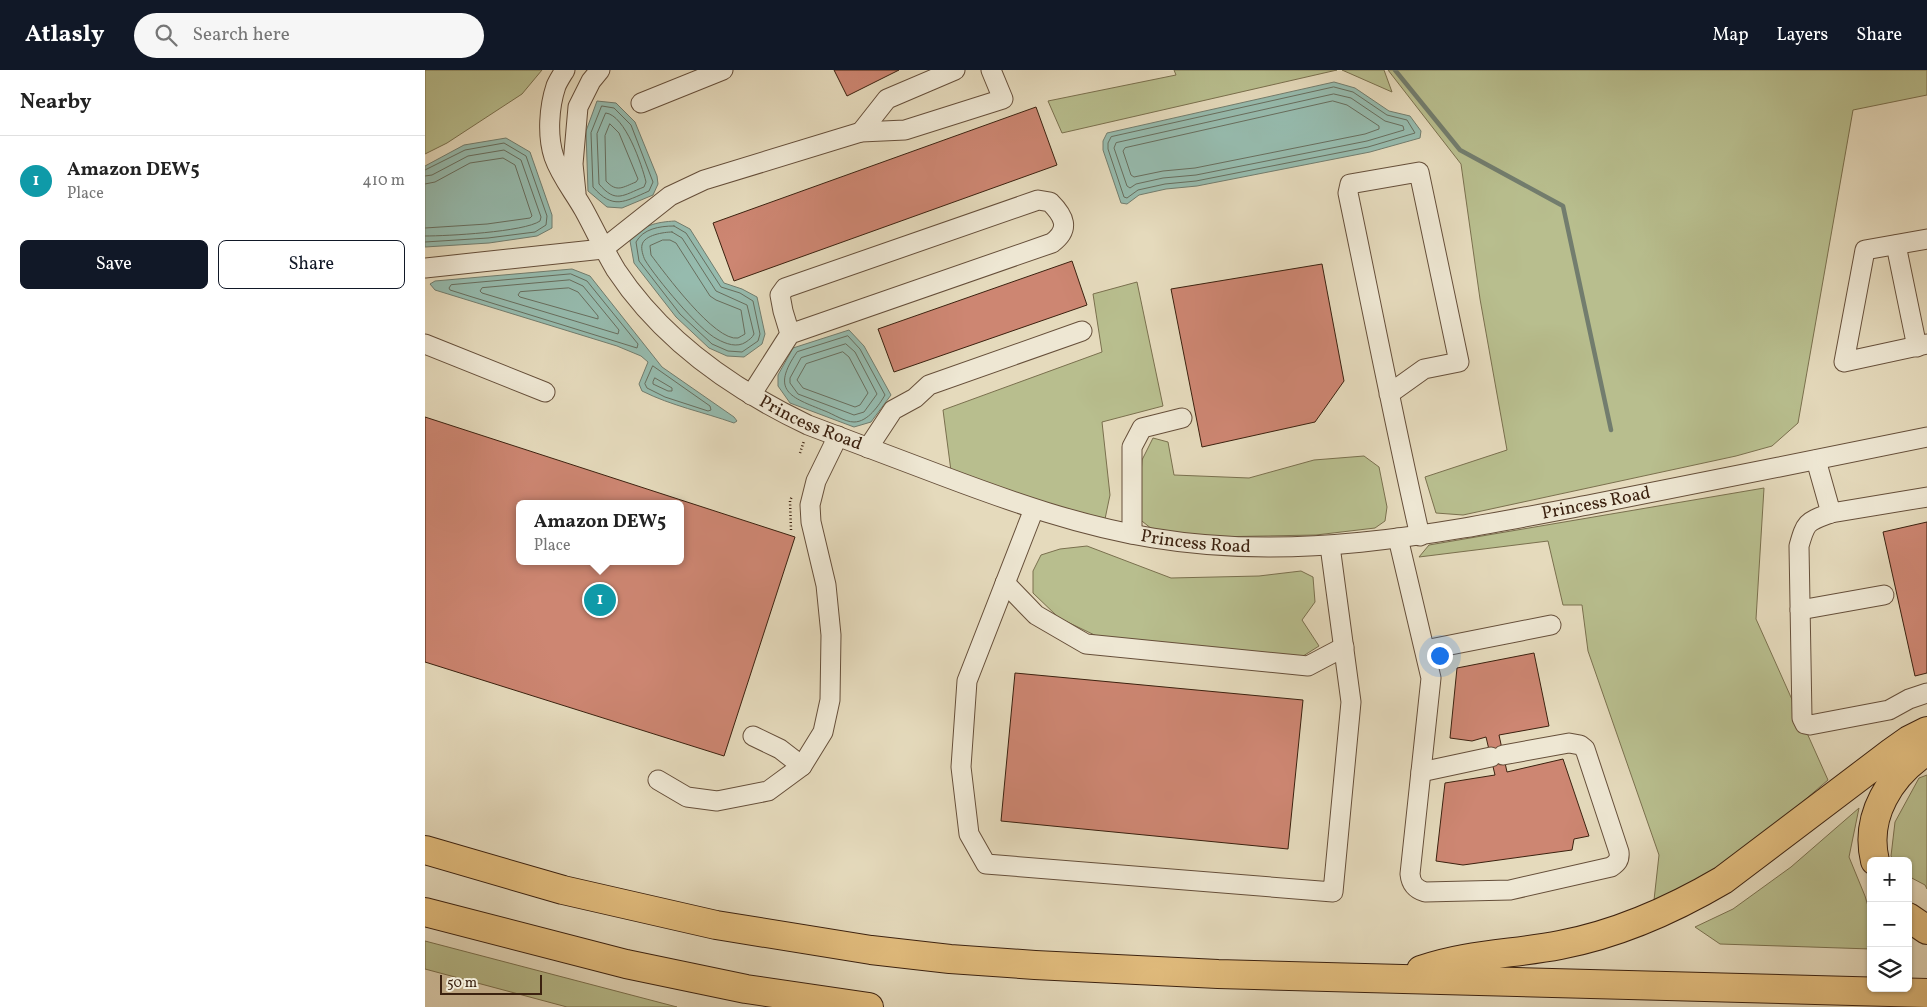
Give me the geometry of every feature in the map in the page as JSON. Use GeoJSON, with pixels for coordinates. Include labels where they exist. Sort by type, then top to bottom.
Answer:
{"type":"FeatureCollection","features":[{"type":"Feature","properties":{"kind":"highway"},"geometry":{"type":"LineString","coordinates":[[1401,978],[1443,962],[1560,945],[1593,938],[1656,915],[1694,897],[1723,880],[1892,752],[1909,740],[1927,731]]}},
{"type":"Feature","properties":{"kind":"highway"},"geometry":{"type":"LineString","coordinates":[[1875,857],[1873,836],[1881,802],[1899,773],[1927,751]]}},
{"type":"Feature","properties":{"kind":"highway"},"geometry":{"type":"LineString","coordinates":[[425,850],[545,885],[725,927],[871,950],[950,959],[1045,966],[1218,974],[1927,993]]}},
{"type":"Feature","properties":{"kind":"highway"},"geometry":{"type":"LineString","coordinates":[[425,912],[626,964],[746,989],[869,1007]]}},
{"type":"Feature","properties":{"kind":"highway"},"geometry":{"type":"LineString","coordinates":[[1912,920],[1927,930]]}},
{"type":"Feature","properties":{"kind":"street","name":"Princess Road"},"geometry":{"type":"LineString","coordinates":[[565,70],[556,86],[551,114],[550,134],[553,157],[566,182],[576,195],[603,249],[635,295],[681,345],[710,369],[751,395],[808,425],[1034,510],[1101,528],[1208,545],[1263,548],[1330,546],[1420,536],[1816,460],[1927,436]]}},
{"type":"Feature","properties":{"kind":"street","name":"Princess Road"},"geometry":{"type":"LineString","coordinates":[[576,195],[573,164],[578,107],[591,81],[600,70]]}},
{"type":"Feature","properties":{"kind":"street"},"geometry":{"type":"LineString","coordinates":[[641,103],[723,70]]}},
{"type":"Feature","properties":{"kind":"street"},"geometry":{"type":"LineString","coordinates":[[861,132],[887,99],[955,70]]}},
{"type":"Feature","properties":{"kind":"street"},"geometry":{"type":"LineString","coordinates":[[425,268],[603,249],[670,196],[704,180],[861,132],[905,130],[1003,99],[991,70]]}},
{"type":"Feature","properties":{"kind":"street"},"geometry":{"type":"LineString","coordinates":[[1389,394],[1424,369],[1459,362],[1419,172],[1350,184],[1348,193],[1389,394],[1420,536]]}},
{"type":"Feature","properties":{"kind":"street"},"geometry":{"type":"LineString","coordinates":[[751,395],[791,334],[1052,243],[1061,236],[1064,223],[1060,212],[1051,202],[1038,200],[785,288],[780,295],[791,334]]}},
{"type":"Feature","properties":{"kind":"street"},"geometry":{"type":"LineString","coordinates":[[1896,245],[1922,346],[1844,362],[1865,250],[1927,239]]}},
{"type":"Feature","properties":{"kind":"street"},"geometry":{"type":"LineString","coordinates":[[868,448],[893,410],[915,398],[929,385],[1082,331]]}},
{"type":"Feature","properties":{"kind":"street"},"geometry":{"type":"LineString","coordinates":[[425,344],[545,392]]}},
{"type":"Feature","properties":{"kind":"street"},"geometry":{"type":"LineString","coordinates":[[1132,534],[1131,448],[1142,428],[1182,418]]}},
{"type":"Feature","properties":{"kind":"street"},"geometry":{"type":"LineString","coordinates":[[658,780],[687,797],[717,801],[767,792],[802,766],[823,732],[830,700],[831,635],[826,586],[811,522],[810,505],[816,481],[838,436]]}},
{"type":"Feature","properties":{"kind":"street"},"geometry":{"type":"LineString","coordinates":[[1816,460],[1831,513]]}},
{"type":"Feature","properties":{"kind":"street"},"geometry":{"type":"LineString","coordinates":[[1927,497],[1831,513],[1811,520],[1805,527],[1799,546],[1802,718],[1805,724],[1810,725],[1889,710],[1909,699],[1927,693]]}},
{"type":"Feature","properties":{"kind":"street"},"geometry":{"type":"LineString","coordinates":[[1034,510],[967,681],[961,767],[969,834],[986,864],[1333,892],[1351,702],[1330,546]]}},
{"type":"Feature","properties":{"kind":"street"},"geometry":{"type":"LineString","coordinates":[[1399,538],[1431,678],[1409,874],[1411,881],[1419,890],[1425,892],[1510,890],[1611,867],[1620,858],[1585,749],[1581,745],[1569,743],[1421,772]]}},
{"type":"Feature","properties":{"kind":"street"},"geometry":{"type":"LineString","coordinates":[[1005,583],[1036,615],[1086,644],[1307,666],[1344,647]]}},
{"type":"Feature","properties":{"kind":"street"},"geometry":{"type":"LineString","coordinates":[[1800,610],[1885,594]]}},
{"type":"Feature","properties":{"kind":"street"},"geometry":{"type":"LineString","coordinates":[[1425,650],[1551,626]]}},
{"type":"Feature","properties":{"kind":"street"},"geometry":{"type":"LineString","coordinates":[[753,736],[780,750],[802,766]]}},
{"type":"Feature","properties":{"kind":"path"},"geometry":{"type":"LineString","coordinates":[[800,453],[804,441]]}},
{"type":"Feature","properties":{"kind":"path"},"geometry":{"type":"LineString","coordinates":[[791,530],[790,501],[792,496]]}},
{"type":"Feature","properties":{"kind":"green space"},"geometry":{"type":"Polygon","coordinates":[[[425,70],[542,70],[522,94],[447,143],[425,154],[425,70]]]}},
{"type":"Feature","properties":{"kind":"green space"},"geometry":{"type":"Polygon","coordinates":[[[1174,70],[1337,70],[1062,133],[1048,101],[1176,75],[1174,70]]]}},
{"type":"Feature","properties":{"kind":"green space"},"geometry":{"type":"Polygon","coordinates":[[[1342,70],[1384,70],[1392,92],[1342,70]]]}},
{"type":"Feature","properties":{"kind":"green space"},"geometry":{"type":"Polygon","coordinates":[[[1388,70],[1927,70],[1927,95],[1853,110],[1798,423],[1772,446],[1736,456],[1463,515],[1436,513],[1425,477],[1507,450],[1480,299],[1461,164],[1388,70]]]}},
{"type":"Feature","properties":{"kind":"green space"},"geometry":{"type":"Polygon","coordinates":[[[1137,282],[1163,406],[1102,422],[1110,495],[1105,519],[1036,502],[951,471],[943,410],[1102,352],[1093,294],[1137,282]]]}},
{"type":"Feature","properties":{"kind":"green space"},"geometry":{"type":"Polygon","coordinates":[[[1153,438],[1168,442],[1174,475],[1249,478],[1314,460],[1364,456],[1379,467],[1387,507],[1385,521],[1375,528],[1316,535],[1212,537],[1152,529],[1138,518],[1142,460],[1153,438]]]}},
{"type":"Feature","properties":{"kind":"green space"},"geometry":{"type":"Polygon","coordinates":[[[1764,488],[1756,619],[1828,780],[1772,828],[1712,872],[1654,900],[1659,855],[1588,651],[1582,605],[1563,605],[1548,541],[1419,557],[1429,545],[1764,488]]]}},
{"type":"Feature","properties":{"kind":"green space"},"geometry":{"type":"Polygon","coordinates":[[[1087,546],[1171,578],[1259,576],[1301,571],[1313,577],[1315,602],[1302,620],[1319,646],[1300,658],[1105,640],[1059,618],[1033,593],[1033,571],[1041,555],[1060,549],[1087,546]]]}},
{"type":"Feature","properties":{"kind":"green space"},"geometry":{"type":"Polygon","coordinates":[[[1927,775],[1927,889],[1925,885],[1912,878],[1912,857],[1891,856],[1895,822],[1919,778],[1927,775]]]}},
{"type":"Feature","properties":{"kind":"green space"},"geometry":{"type":"Polygon","coordinates":[[[1859,808],[1849,857],[1867,903],[1867,949],[1720,944],[1695,927],[1733,909],[1791,867],[1859,808]]]}},
{"type":"Feature","properties":{"kind":"green space"},"geometry":{"type":"Polygon","coordinates":[[[425,941],[677,1007],[567,1007],[425,969],[425,941]]]}},
{"type":"Feature","properties":{"kind":"water"},"geometry":{"type":"Polygon","coordinates":[[[1334,82],[1355,88],[1389,111],[1410,116],[1421,131],[1420,138],[1370,152],[1197,186],[1166,189],[1139,195],[1127,204],[1121,203],[1103,150],[1103,141],[1107,133],[1334,82]]]}},
{"type":"Feature","properties":{"kind":"water"},"geometry":{"type":"Polygon","coordinates":[[[597,101],[616,103],[635,122],[657,176],[658,184],[653,195],[622,208],[607,207],[588,191],[586,131],[597,101]]]}},
{"type":"Feature","properties":{"kind":"water"},"geometry":{"type":"Polygon","coordinates":[[[506,138],[530,152],[552,215],[552,228],[537,236],[489,243],[425,247],[425,166],[464,145],[506,138]]]}},
{"type":"Feature","properties":{"kind":"water"},"geometry":{"type":"Polygon","coordinates":[[[675,221],[690,229],[724,283],[742,289],[757,297],[765,334],[762,344],[744,357],[727,356],[709,348],[676,317],[634,263],[630,241],[634,236],[650,225],[675,221]]]}},
{"type":"Feature","properties":{"kind":"water"},"geometry":{"type":"Polygon","coordinates":[[[572,269],[590,276],[662,367],[737,421],[734,423],[665,401],[642,391],[639,384],[648,362],[641,356],[617,346],[435,290],[430,284],[435,281],[572,269]]]}},
{"type":"Feature","properties":{"kind":"water"},"geometry":{"type":"Polygon","coordinates":[[[849,330],[864,346],[891,395],[871,422],[854,427],[790,403],[778,386],[778,375],[793,348],[849,330]]]}},
{"type":"Feature","properties":{"kind":"building"},"geometry":{"type":"Polygon","coordinates":[[[834,70],[899,70],[847,96],[834,70]]]}},
{"type":"Feature","properties":{"kind":"building"},"geometry":{"type":"Polygon","coordinates":[[[1036,107],[1057,165],[734,281],[713,223],[1036,107]]]}},
{"type":"Feature","properties":{"kind":"building"},"geometry":{"type":"Polygon","coordinates":[[[1072,261],[1087,305],[894,372],[878,329],[1072,261]]]}},
{"type":"Feature","properties":{"kind":"building"},"geometry":{"type":"Polygon","coordinates":[[[1322,264],[1344,381],[1315,422],[1202,447],[1171,289],[1322,264]]]}},
{"type":"Feature","properties":{"kind":"building"},"geometry":{"type":"Polygon","coordinates":[[[425,417],[681,500],[516,500],[516,565],[684,565],[684,501],[795,537],[724,756],[425,662],[425,417]]]}},
{"type":"Feature","properties":{"kind":"building"},"geometry":{"type":"Polygon","coordinates":[[[1927,522],[1927,673],[1915,676],[1883,532],[1927,522]]]}},
{"type":"Feature","properties":{"kind":"building"},"geometry":{"type":"Polygon","coordinates":[[[1534,653],[1549,726],[1499,735],[1507,772],[1563,759],[1589,836],[1574,839],[1572,850],[1463,865],[1436,861],[1445,783],[1495,775],[1486,737],[1472,741],[1450,738],[1457,668],[1534,653]]]}},
{"type":"Feature","properties":{"kind":"building"},"geometry":{"type":"Polygon","coordinates":[[[1015,673],[1303,700],[1288,849],[1001,821],[1015,673]]]}},
{"type":"Feature","properties":{"kind":"waterway"},"geometry":{"type":"LineString","coordinates":[[1395,70],[1460,150],[1563,206],[1611,430]]}},
{"type":"Feature","properties":{"kind":"place","name":"Amazon DEW5"},"geometry":{"type":"Point","coordinates":[600,600]}}]}
